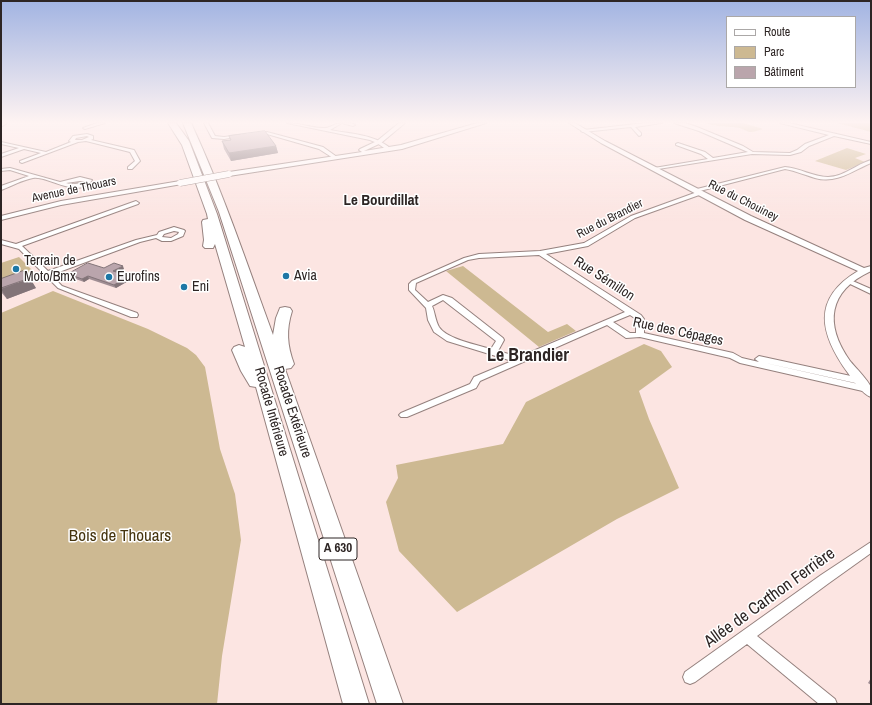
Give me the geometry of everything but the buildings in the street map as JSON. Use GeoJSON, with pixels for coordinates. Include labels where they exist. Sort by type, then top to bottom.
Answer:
{"type":"FeatureCollection","features":[{"type":"Feature","properties":{"kind":"highway","name":"Rocade Intérieure"},"geometry":{"type":"LineString","coordinates":[[191,156],[277,396],[356,704]]}},
{"type":"Feature","properties":{"kind":"highway","name":"Rocade Extérieure"},"geometry":{"type":"LineString","coordinates":[[202,156],[221,205],[277,396],[390,704]]}},
{"type":"Feature","properties":{"kind":"highway"},"geometry":{"type":"LineString","coordinates":[[206,197],[205,216],[208,229],[209,246]]}},
{"type":"Feature","properties":{"kind":"highway"},"geometry":{"type":"LineString","coordinates":[[221,205],[230,210],[238,225]]}},
{"type":"Feature","properties":{"kind":"highway"},"geometry":{"type":"LineString","coordinates":[[239,350],[249,371],[277,396],[290,376],[283,357],[279,328],[285,311]]}},
{"type":"Feature","properties":{"kind":"street"},"geometry":{"type":"LineString","coordinates":[[22,162],[40,156]]}},
{"type":"Feature","properties":{"kind":"street"},"geometry":{"type":"LineString","coordinates":[[130,168],[138,161],[135,156]]}},
{"type":"Feature","properties":{"kind":"street","name":"Avenue de Thouars"},"geometry":{"type":"LineString","coordinates":[[1,218],[61,203],[343,156]]}},
{"type":"Feature","properties":{"kind":"street","name":"Rue du Chouiney"},"geometry":{"type":"LineString","coordinates":[[630,156],[762,224],[868,269]]}},
{"type":"Feature","properties":{"kind":"street"},"geometry":{"type":"LineString","coordinates":[[707,156],[711,159]]}},
{"type":"Feature","properties":{"kind":"street"},"geometry":{"type":"LineString","coordinates":[[654,169],[732,156]]}},
{"type":"Feature","properties":{"kind":"street","name":"Rue du Brandier"},"geometry":{"type":"LineString","coordinates":[[427,305],[412,290],[412,284],[466,260],[479,256],[540,253],[570,249],[586,245],[633,217],[698,192],[785,168],[792,168],[822,178],[834,178],[871,161]]}},
{"type":"Feature","properties":{"kind":"street"},"geometry":{"type":"LineString","coordinates":[[1,170],[8,169],[60,183]]}},
{"type":"Feature","properties":{"kind":"street"},"geometry":{"type":"LineString","coordinates":[[1,188],[34,176]]}},
{"type":"Feature","properties":{"kind":"street"},"geometry":{"type":"LineString","coordinates":[[17,246],[136,203]]}},
{"type":"Feature","properties":{"kind":"street"},"geometry":{"type":"LineString","coordinates":[[47,274],[138,241],[158,236]]}},
{"type":"Feature","properties":{"kind":"street"},"geometry":{"type":"LineString","coordinates":[[1,242],[17,246],[60,287],[134,315]]}},
{"type":"Feature","properties":{"kind":"street","name":"Rue Sémillon"},"geometry":{"type":"LineString","coordinates":[[540,253],[640,319],[640,335]]}},
{"type":"Feature","properties":{"kind":"street"},"geometry":{"type":"LineString","coordinates":[[868,269],[848,281],[837,292],[828,313],[829,326],[840,353],[869,391]]}},
{"type":"Feature","properties":{"kind":"street"},"geometry":{"type":"LineString","coordinates":[[848,281],[871,292]]}},
{"type":"Feature","properties":{"kind":"street"},"geometry":{"type":"LineString","coordinates":[[493,353],[500,340],[449,300],[444,297],[427,305],[431,310],[434,325],[443,335],[450,339],[493,353],[519,360]]}},
{"type":"Feature","properties":{"kind":"street"},"geometry":{"type":"LineString","coordinates":[[404,415],[473,386],[477,379],[630,312]]}},
{"type":"Feature","properties":{"kind":"street","name":"Rue des Cépages"},"geometry":{"type":"LineString","coordinates":[[608,322],[629,336],[640,335],[733,356],[740,360],[869,391]]}},
{"type":"Feature","properties":{"kind":"street","name":"Rue des Cépages"},"geometry":{"type":"LineString","coordinates":[[733,356],[741,355],[860,381]]}},
{"type":"Feature","properties":{"kind":"street","name":"Allée de Carthon Ferrière"},"geometry":{"type":"LineString","coordinates":[[690,678],[748,637],[791,602],[871,547]]}},
{"type":"Feature","properties":{"kind":"street"},"geometry":{"type":"LineString","coordinates":[[748,637],[830,704]]}},
{"type":"Feature","properties":{"kind":"green space"},"geometry":{"type":"Polygon","coordinates":[[[828,156],[861,156],[855,158],[865,162],[846,170],[815,161],[828,156]]]}},
{"type":"Feature","properties":{"kind":"green space","name":"Terrain de Moto/Bmx"},"geometry":{"type":"Polygon","coordinates":[[[19,257],[36,274],[1,287],[1,263],[19,257]]]}},
{"type":"Feature","properties":{"kind":"green space"},"geometry":{"type":"Polygon","coordinates":[[[463,266],[548,332],[567,324],[576,331],[539,347],[446,271],[463,266]]]}},
{"type":"Feature","properties":{"kind":"green space","name":"Bois de Thouars"},"geometry":{"type":"Polygon","coordinates":[[[53,291],[148,329],[187,348],[196,355],[205,367],[220,449],[235,494],[241,540],[222,656],[217,704],[1,704],[1,313],[53,291]]]}},
{"type":"Feature","properties":{"kind":"green space"},"geometry":{"type":"Polygon","coordinates":[[[644,344],[661,351],[672,367],[639,391],[649,419],[679,488],[617,519],[457,612],[399,551],[386,502],[398,478],[396,465],[503,444],[526,402],[644,344]]]}},
{"type":"Feature","properties":{"kind":"place","name":"Terrain de Moto/Bmx"},"geometry":{"type":"Point","coordinates":[16,269]}},
{"type":"Feature","properties":{"kind":"place","name":"Avia"},"geometry":{"type":"Point","coordinates":[286,276]}},
{"type":"Feature","properties":{"kind":"place","name":"Eurofins"},"geometry":{"type":"Point","coordinates":[109,277]}},
{"type":"Feature","properties":{"kind":"place","name":"Eni"},"geometry":{"type":"Point","coordinates":[184,287]}},
{"type":"Feature","properties":{"kind":"district","name":"Le Bourdillat"},"geometry":{"type":"Point","coordinates":[381,201]}},
{"type":"Feature","properties":{"kind":"district","name":"Le Brandier"},"geometry":{"type":"Point","coordinates":[528,356]}}]}
